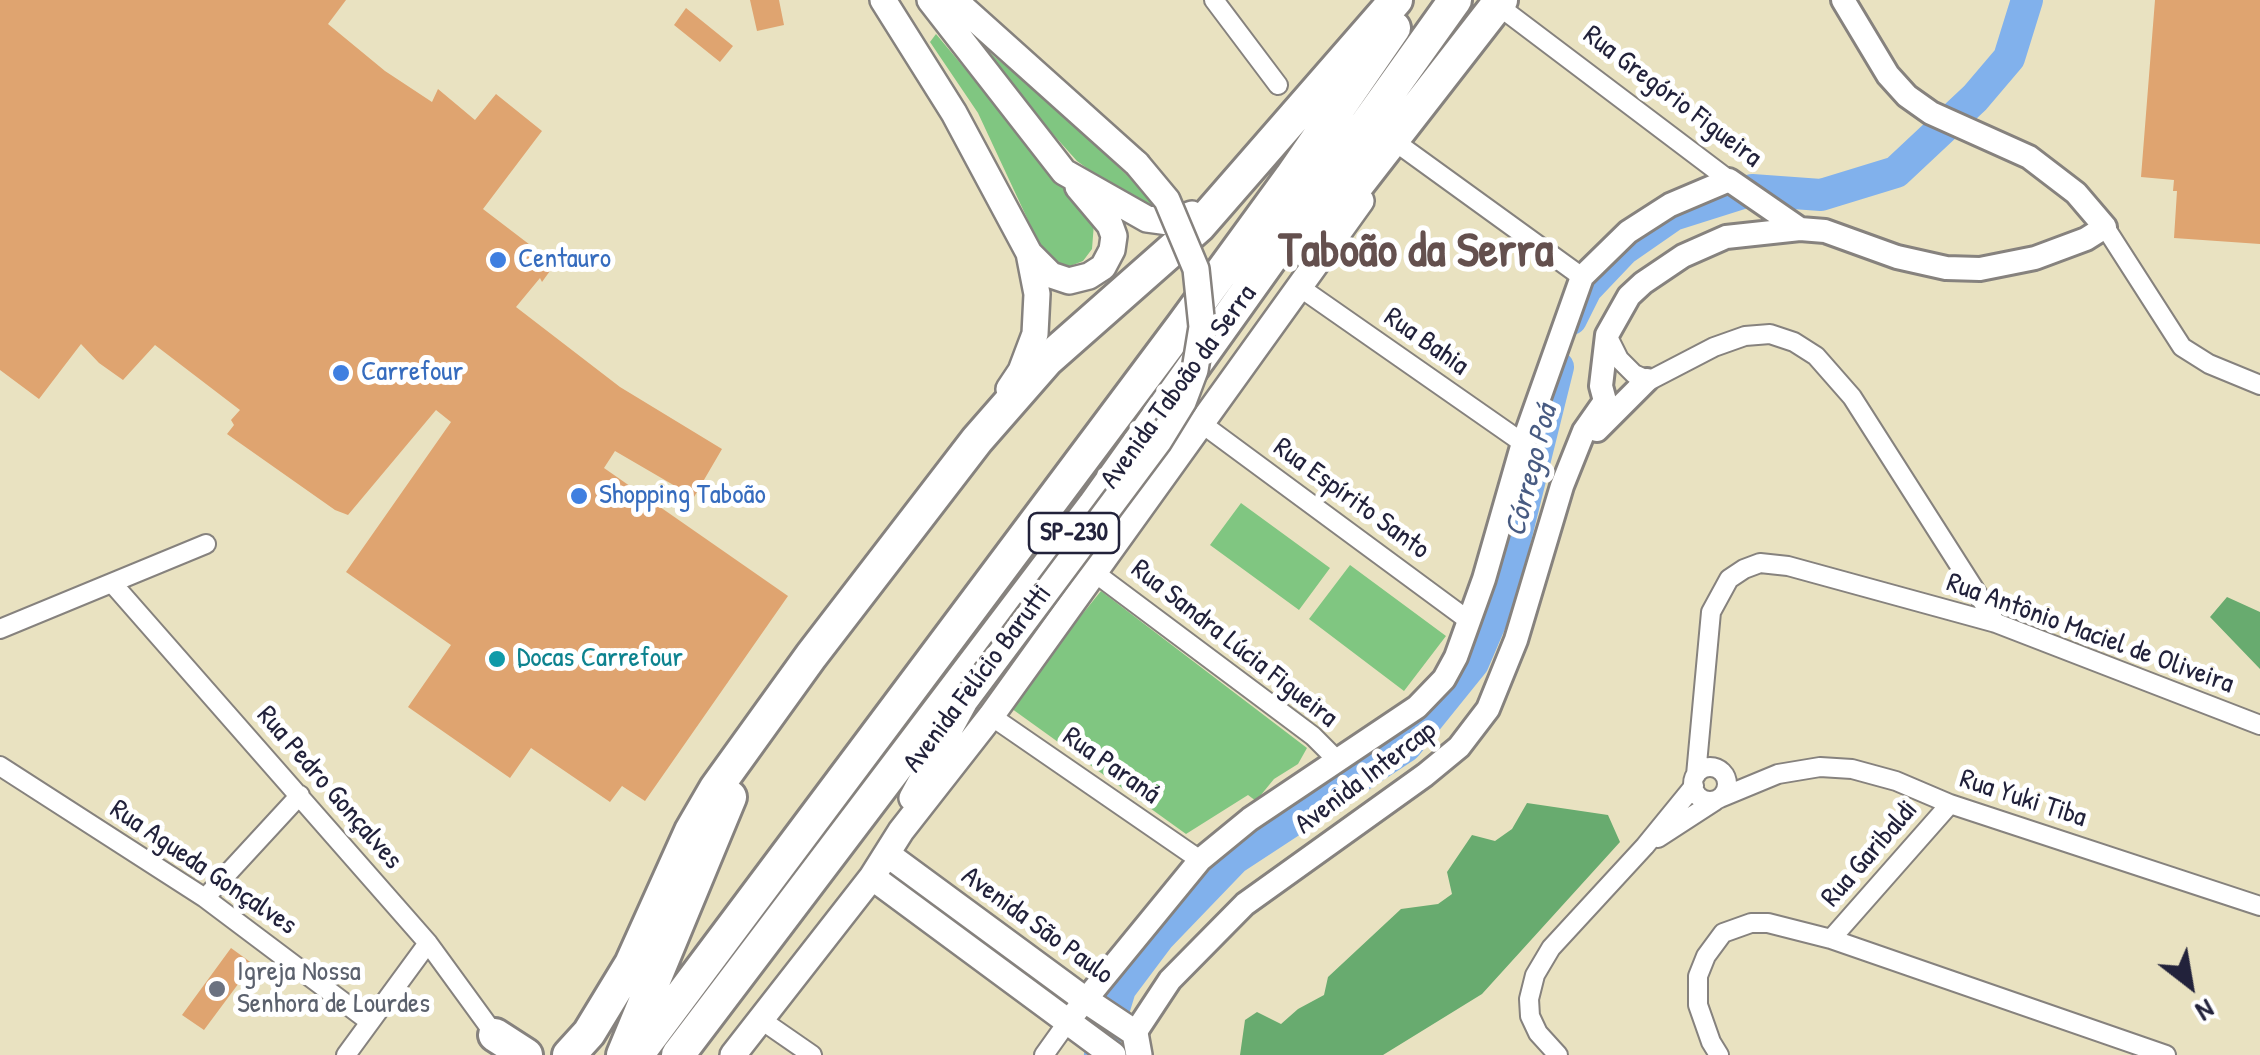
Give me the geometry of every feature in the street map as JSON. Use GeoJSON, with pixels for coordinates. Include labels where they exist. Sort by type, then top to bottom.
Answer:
{"type":"FeatureCollection","features":[{"type":"Feature","properties":{"kind":"highway"},"geometry":{"type":"LineString","coordinates":[[569,1055],[609,1004],[690,831],[716,788],[811,656],[977,440],[1047,360],[1199,226],[1396,0]]}},
{"type":"Feature","properties":{"kind":"highway","name":"Avenida Taboão da Serra"},"geometry":{"type":"LineString","coordinates":[[637,1055],[1205,296],[1413,0]]}},
{"type":"Feature","properties":{"kind":"highway","name":"Avenida Taboão da Serra"},"geometry":{"type":"LineString","coordinates":[[678,1055],[1094,506],[1455,0]]}},
{"type":"Feature","properties":{"kind":"highway"},"geometry":{"type":"LineString","coordinates":[[1252,284],[1344,202],[1505,3]]}},
{"type":"Feature","properties":{"kind":"highway"},"geometry":{"type":"LineString","coordinates":[[622,1055],[757,733]]}},
{"type":"Feature","properties":{"kind":"highway"},"geometry":{"type":"LineString","coordinates":[[496,1045],[526,1055]]}},
{"type":"Feature","properties":{"kind":"main road"},"geometry":{"type":"LineString","coordinates":[[883,0],[954,114],[1028,254],[1037,294],[1036,334],[1021,371],[977,440]]}},
{"type":"Feature","properties":{"kind":"main road"},"geometry":{"type":"LineString","coordinates":[[930,0],[1064,172],[1110,224],[1114,236],[1103,267],[1090,276],[1069,281],[1051,275],[1028,254]]}},
{"type":"Feature","properties":{"kind":"main road"},"geometry":{"type":"LineString","coordinates":[[900,831],[915,791],[965,700],[1159,441],[1183,402],[1196,370],[1202,327],[1196,269],[1167,200],[1137,164],[954,0]]}},
{"type":"Feature","properties":{"kind":"main road","name":"Avenida Felício Barutti"},"geometry":{"type":"LineString","coordinates":[[734,1055],[872,877],[900,831],[991,716],[1505,3]]}},
{"type":"Feature","properties":{"kind":"main road"},"geometry":{"type":"LineString","coordinates":[[1064,172],[1147,219],[1168,222],[1209,206],[1226,194]]}},
{"type":"Feature","properties":{"kind":"main road","name":"Avenida São Paulo"},"geometry":{"type":"LineString","coordinates":[[886,854],[968,912],[1120,1046]]}},
{"type":"Feature","properties":{"kind":"main road","name":"Avenida São Paulo"},"geometry":{"type":"LineString","coordinates":[[872,877],[951,936],[1080,1012]]}},
{"type":"Feature","properties":{"kind":"main road"},"geometry":{"type":"LineString","coordinates":[[928,918],[942,912],[944,896]]}},
{"type":"Feature","properties":{"kind":"main road"},"geometry":{"type":"LineString","coordinates":[[951,936],[951,918],[968,912]]}},
{"type":"Feature","properties":{"kind":"street"},"geometry":{"type":"LineString","coordinates":[[1214,0],[1278,85]]}},
{"type":"Feature","properties":{"kind":"street"},"geometry":{"type":"LineString","coordinates":[[1843,0],[1888,75],[1907,96],[1932,113],[2030,157],[2076,192],[2105,227],[2182,347],[2209,364],[2260,385]]}},
{"type":"Feature","properties":{"kind":"street","name":"Rua Gregório Figueira"},"geometry":{"type":"LineString","coordinates":[[1505,3],[1793,224]]}},
{"type":"Feature","properties":{"kind":"street"},"geometry":{"type":"LineString","coordinates":[[1401,146],[1582,277]]}},
{"type":"Feature","properties":{"kind":"street","name":"Avenida Intercap"},"geometry":{"type":"LineString","coordinates":[[1080,1012],[1200,860],[1250,819],[1417,707],[1444,679],[1484,579],[1523,443],[1582,277],[1628,232],[1670,205],[1736,184]]}},
{"type":"Feature","properties":{"kind":"street","name":"Avenida Intercap"},"geometry":{"type":"LineString","coordinates":[[1120,1046],[1170,980],[1246,904],[1425,775],[1459,746],[1488,708],[1516,640],[1562,486],[1584,431],[1604,401],[1601,386],[1607,336],[1629,296],[1683,256],[1726,237],[1793,224],[1826,231],[1898,257],[1946,268],[1980,269],[2034,258],[2086,239],[2105,227]]}},
{"type":"Feature","properties":{"kind":"street","name":"Rua Bahia"},"geometry":{"type":"LineString","coordinates":[[1298,286],[1523,443]]}},
{"type":"Feature","properties":{"kind":"street"},"geometry":{"type":"LineString","coordinates":[[1604,401],[1619,398],[1714,346],[1745,336],[1770,334],[1794,342],[1816,356],[1852,398],[1996,624]]}},
{"type":"Feature","properties":{"kind":"street"},"geometry":{"type":"LineString","coordinates":[[1607,336],[1619,359],[1647,380]]}},
{"type":"Feature","properties":{"kind":"street"},"geometry":{"type":"LineString","coordinates":[[1577,450],[1647,380]]}},
{"type":"Feature","properties":{"kind":"street","name":"Rua Espírito Santo"},"geometry":{"type":"LineString","coordinates":[[1202,423],[1468,620]]}},
{"type":"Feature","properties":{"kind":"street"},"geometry":{"type":"LineString","coordinates":[[0,629],[206,544]]}},
{"type":"Feature","properties":{"kind":"street","name":"Rua Antônio Maciel de Oliveira"},"geometry":{"type":"LineString","coordinates":[[1695,781],[1711,612],[1729,579],[1760,563],[1788,566],[1996,624],[2260,725]]}},
{"type":"Feature","properties":{"kind":"street","name":"Rua Sandra Lúcia Figueira"},"geometry":{"type":"LineString","coordinates":[[1095,572],[1312,736],[1338,761]]}},
{"type":"Feature","properties":{"kind":"street","name":"Rua Pedro Gonçalves"},"geometry":{"type":"LineString","coordinates":[[112,584],[428,943],[496,1045]]}},
{"type":"Feature","properties":{"kind":"street","name":"Rua Antônio Maciel de Oliveira"},"geometry":{"type":"LineString","coordinates":[[1702,693],[1719,771]]}},
{"type":"Feature","properties":{"kind":"street","name":"Rua Paraná"},"geometry":{"type":"LineString","coordinates":[[991,716],[1200,860]]}},
{"type":"Feature","properties":{"kind":"street","name":"Rua Agueda Gonçalves"},"geometry":{"type":"LineString","coordinates":[[0,766],[205,898],[370,1022]]}},
{"type":"Feature","properties":{"kind":"street","name":"Rua Yuki Tiba"},"geometry":{"type":"LineString","coordinates":[[1718,799],[1768,778],[1820,768],[1852,769],[2260,906]]}},
{"type":"Feature","properties":{"kind":"street"},"geometry":{"type":"LineString","coordinates":[[1558,1055],[1538,1033],[1530,1016],[1529,999],[1535,975],[1552,948],[1646,846],[1704,769],[1719,771],[1726,789],[1718,799],[1646,846]]}},
{"type":"Feature","properties":{"kind":"street","name":"Rua Yuki Tiba"},"geometry":{"type":"LineString","coordinates":[[1719,771],[1768,778]]}},
{"type":"Feature","properties":{"kind":"street"},"geometry":{"type":"LineString","coordinates":[[1695,781],[1703,800],[1718,799]]}},
{"type":"Feature","properties":{"kind":"street"},"geometry":{"type":"LineString","coordinates":[[205,898],[300,796]]}},
{"type":"Feature","properties":{"kind":"street","name":"Rua Garibaldi"},"geometry":{"type":"LineString","coordinates":[[1831,939],[1950,804]]}},
{"type":"Feature","properties":{"kind":"street"},"geometry":{"type":"LineString","coordinates":[[1720,1055],[1711,1042],[1698,1005],[1698,976],[1713,944],[1734,927],[1752,923],[1768,923],[1831,939],[2166,1055]]}},
{"type":"Feature","properties":{"kind":"street"},"geometry":{"type":"LineString","coordinates":[[346,1055],[428,943]]}},
{"type":"Feature","properties":{"kind":"street"},"geometry":{"type":"LineString","coordinates":[[1044,1055],[1080,1012]]}},
{"type":"Feature","properties":{"kind":"street"},"geometry":{"type":"LineString","coordinates":[[760,1019],[812,1055]]}},
{"type":"Feature","properties":{"kind":"green space"},"geometry":{"type":"Polygon","coordinates":[[[951,20],[1058,110],[1151,198],[1154,208],[1114,188],[1077,161],[951,20]]]}},
{"type":"Feature","properties":{"kind":"green space"},"geometry":{"type":"Polygon","coordinates":[[[936,34],[1094,223],[1092,249],[1083,261],[1060,270],[1041,248],[978,113],[930,42],[936,34]]]}},
{"type":"Feature","properties":{"kind":"green space"},"geometry":{"type":"Polygon","coordinates":[[[1241,503],[1330,568],[1299,610],[1210,545],[1241,503]]]}},
{"type":"Feature","properties":{"kind":"green space"},"geometry":{"type":"Polygon","coordinates":[[[1350,565],[1446,636],[1404,691],[1309,619],[1350,565]]]}},
{"type":"Feature","properties":{"kind":"green space"},"geometry":{"type":"Polygon","coordinates":[[[1101,591],[1307,748],[1298,764],[1274,779],[1256,801],[1248,795],[1186,834],[1008,706],[1101,591]]]}},
{"type":"Feature","properties":{"kind":"green space"},"geometry":{"type":"Polygon","coordinates":[[[2227,597],[2260,612],[2260,669],[2210,617],[2227,597]]]}},
{"type":"Feature","properties":{"kind":"green space"},"geometry":{"type":"Polygon","coordinates":[[[1527,803],[1608,815],[1620,842],[1482,994],[1383,1055],[1240,1055],[1245,1020],[1257,1012],[1281,1024],[1324,995],[1328,977],[1401,909],[1438,904],[1452,894],[1447,872],[1472,835],[1495,841],[1512,829],[1527,803]]]}},
{"type":"Feature","properties":{"kind":"building","name":"Shopping Taboão"},"geometry":{"type":"Polygon","coordinates":[[[0,0],[346,0],[328,24],[385,71],[432,102],[438,89],[475,120],[496,94],[542,131],[483,209],[555,264],[516,307],[620,387],[722,449],[694,497],[615,451],[604,468],[788,596],[645,801],[622,786],[610,802],[531,748],[510,778],[408,707],[451,645],[346,572],[451,422],[436,410],[348,515],[335,510],[227,434],[234,425],[231,420],[240,410],[155,345],[123,380],[81,344],[39,399],[0,370],[0,0]]]}},
{"type":"Feature","properties":{"kind":"building"},"geometry":{"type":"Polygon","coordinates":[[[750,0],[779,0],[784,25],[757,31],[750,0]]]}},
{"type":"Feature","properties":{"kind":"building"},"geometry":{"type":"Polygon","coordinates":[[[2155,0],[2260,0],[2260,244],[2174,238],[2174,180],[2141,177],[2155,0]]]}},
{"type":"Feature","properties":{"kind":"building"},"geometry":{"type":"Polygon","coordinates":[[[686,8],[733,46],[720,62],[674,25],[686,8]]]}},
{"type":"Feature","properties":{"kind":"building","name":"Igreja Nossa Senhora de Lourdes"},"geometry":{"type":"Polygon","coordinates":[[[231,948],[253,964],[204,1030],[182,1015],[231,948]]]}},
{"type":"Feature","properties":{"kind":"waterway","name":"Córrego Poá"},"geometry":{"type":"LineString","coordinates":[[1571,319],[1586,289],[1624,249],[1673,215],[1752,190],[1821,195],[1896,172],[1975,98],[2009,58],[2027,0]]}},
{"type":"Feature","properties":{"kind":"waterway","name":"Córrego Poá"},"geometry":{"type":"LineString","coordinates":[[1100,1055],[1120,989],[1159,937],[1235,858],[1406,746],[1473,663],[1500,600],[1558,367]]}},
{"type":"Feature","properties":{"kind":"place","name":"Centauro"},"geometry":{"type":"Point","coordinates":[498,260]}},
{"type":"Feature","properties":{"kind":"place","name":"Carrefour"},"geometry":{"type":"Point","coordinates":[341,373]}},
{"type":"Feature","properties":{"kind":"place","name":"Shopping Taboão"},"geometry":{"type":"Point","coordinates":[579,496]}},
{"type":"Feature","properties":{"kind":"place","name":"Docas Carrefour"},"geometry":{"type":"Point","coordinates":[497,659]}},
{"type":"Feature","properties":{"kind":"place","name":"Igreja Nossa Senhora de Lourdes"},"geometry":{"type":"Point","coordinates":[217,989]}},
{"type":"Feature","properties":{"kind":"district","name":"Taboão da Serra"},"geometry":{"type":"Point","coordinates":[1416,253]}}]}
